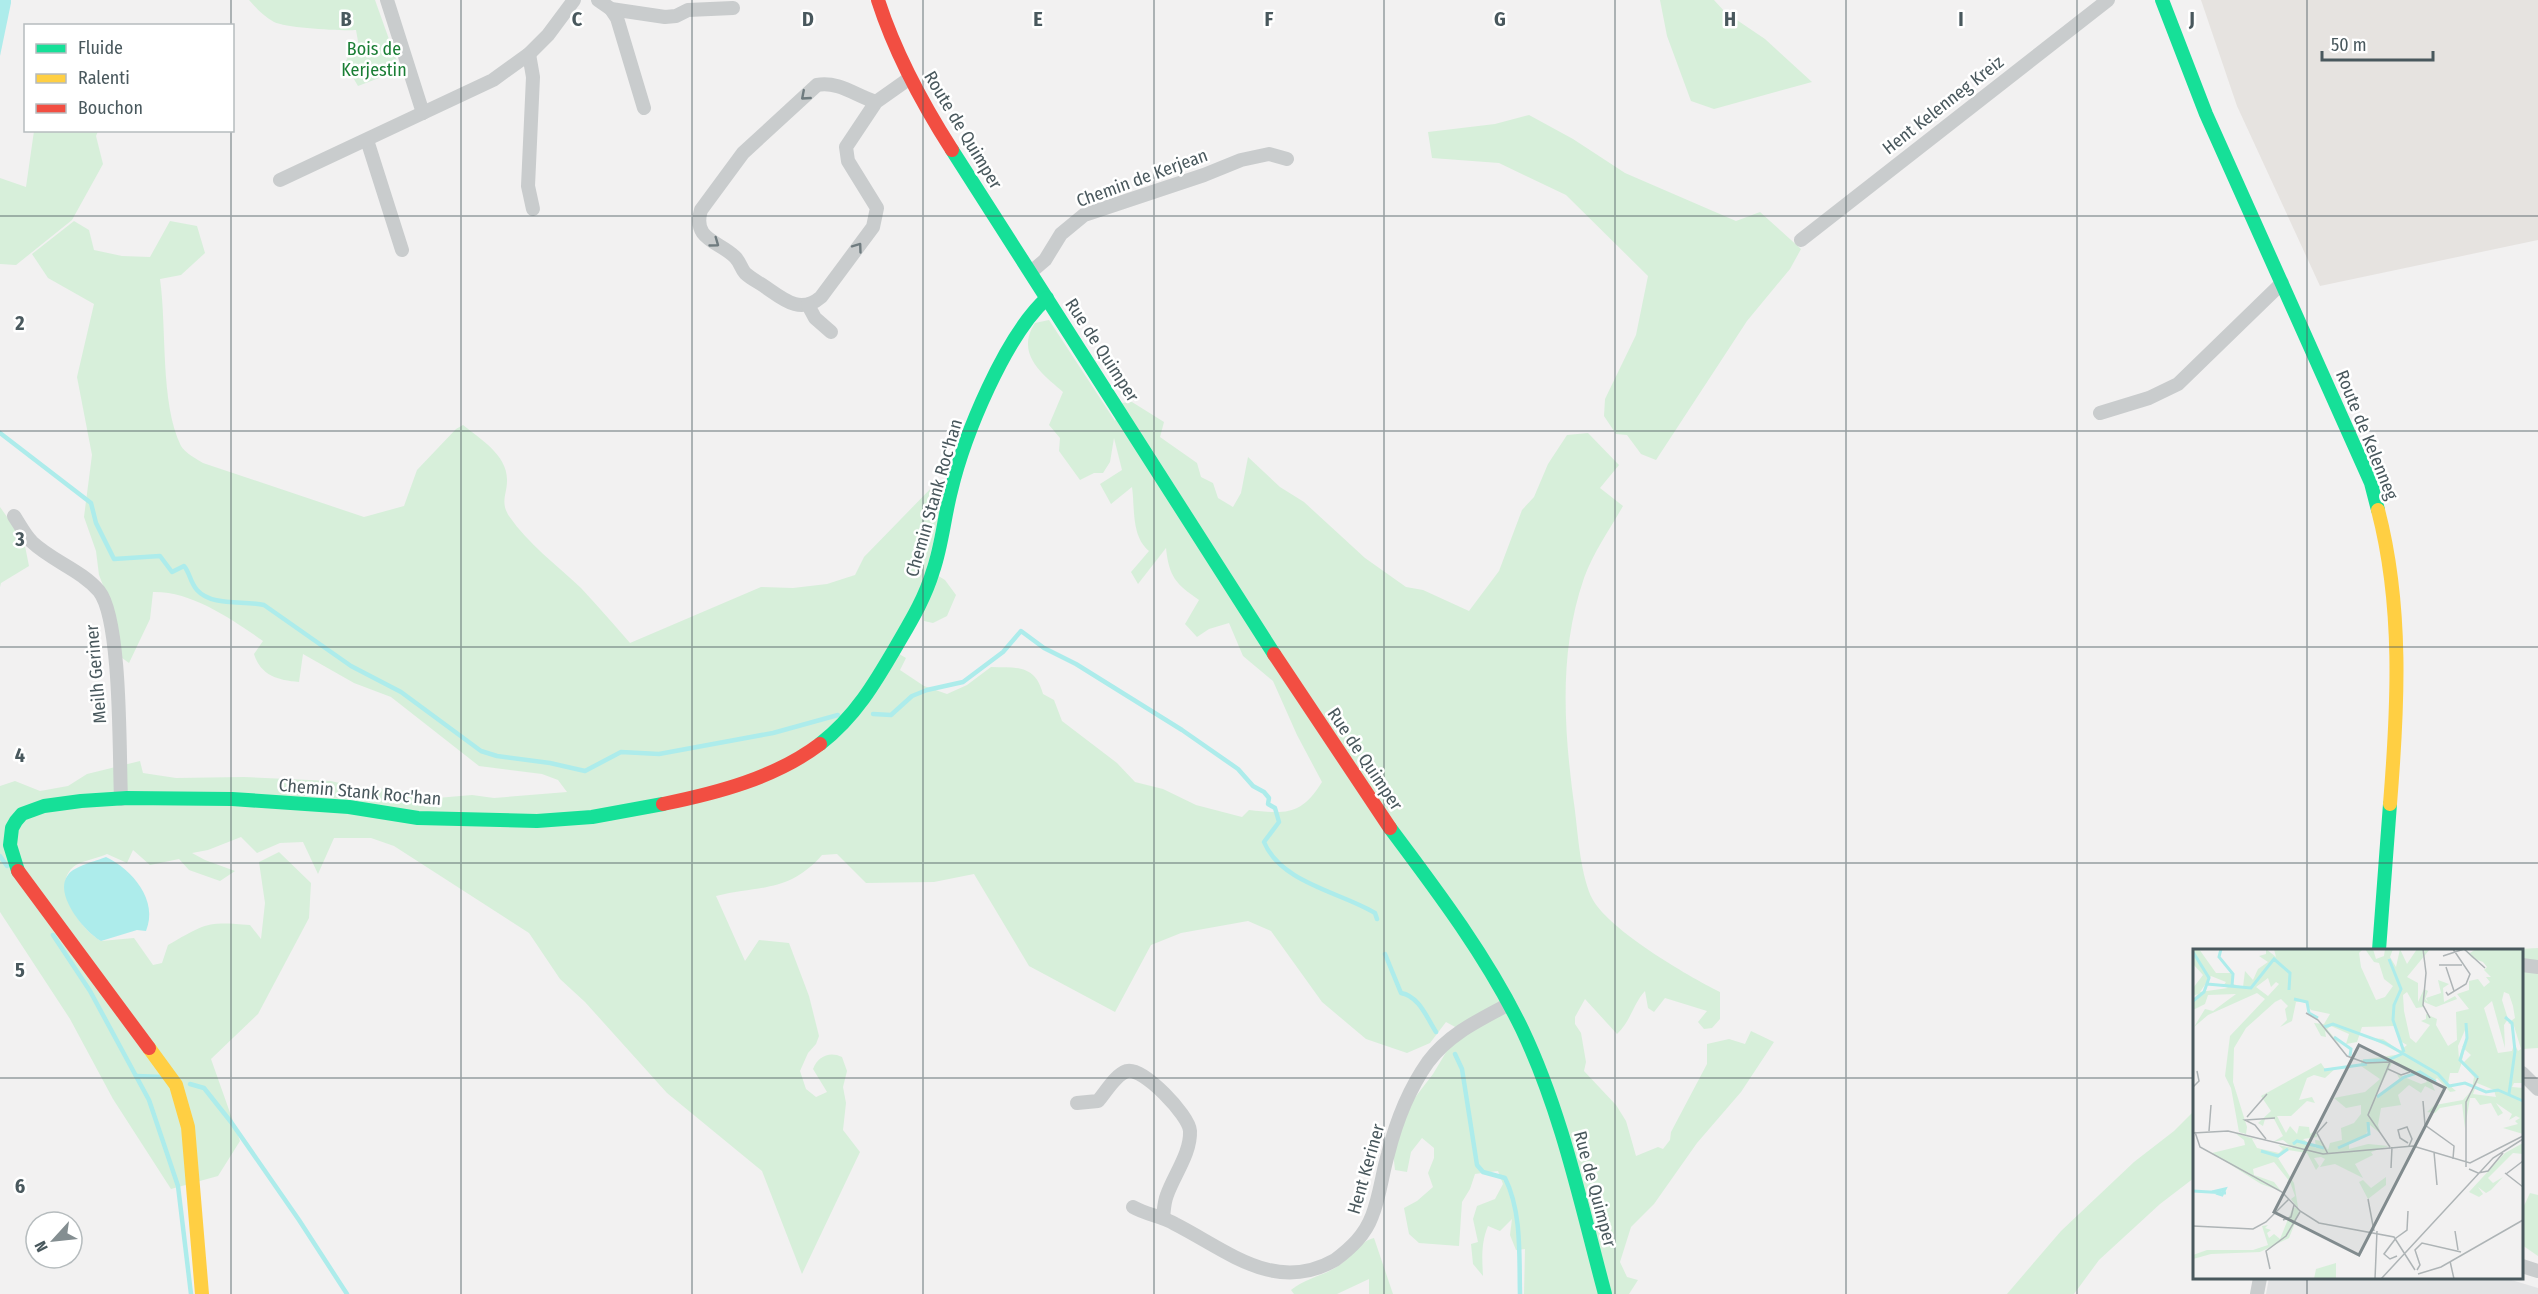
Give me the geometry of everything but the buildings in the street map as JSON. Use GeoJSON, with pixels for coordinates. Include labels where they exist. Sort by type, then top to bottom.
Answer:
{"type":"FeatureCollection","features":[{"type":"Feature","properties":{"kind":"street"},"geometry":{"type":"LineString","coordinates":[[387,0],[423,113]]}},
{"type":"Feature","properties":{"kind":"street"},"geometry":{"type":"LineString","coordinates":[[280,180],[493,80],[529,54],[548,35],[574,0]]}},
{"type":"Feature","properties":{"kind":"street"},"geometry":{"type":"LineString","coordinates":[[598,0],[611,9],[617,18],[644,108]]}},
{"type":"Feature","properties":{"kind":"street","name":"Route de Quimper"},"geometry":{"type":"LineString","coordinates":[[878,0],[910,78],[947,142],[1031,272]]}},
{"type":"Feature","properties":{"kind":"street","name":"Hent Kelenneg Kreiz"},"geometry":{"type":"LineString","coordinates":[[1801,240],[2108,0]]}},
{"type":"Feature","properties":{"kind":"street","name":"Route de Kelenneg"},"geometry":{"type":"LineString","coordinates":[[2162,0],[2206,114],[2371,483],[2383,525],[2392,581],[2397,660],[2397,713],[2379,949]]}},
{"type":"Feature","properties":{"kind":"street"},"geometry":{"type":"LineString","coordinates":[[611,9],[671,17],[688,10],[733,8]]}},
{"type":"Feature","properties":{"kind":"street"},"geometry":{"type":"LineString","coordinates":[[529,54],[533,77],[528,186],[533,209]]}},
{"type":"Feature","properties":{"kind":"street"},"geometry":{"type":"LineString","coordinates":[[876,102],[860,98],[837,85],[827,83],[818,85],[743,153],[701,210],[698,219],[700,228],[706,237],[736,258],[746,274],[788,303],[796,306],[808,305],[821,297],[873,227],[878,214],[874,200],[848,160],[846,147],[876,102],[910,78]]}},
{"type":"Feature","properties":{"kind":"street"},"geometry":{"type":"LineString","coordinates":[[367,140],[402,250]]}},
{"type":"Feature","properties":{"kind":"street","name":"Chemin de Kerjean"},"geometry":{"type":"LineString","coordinates":[[1031,272],[1045,260],[1061,234],[1084,215],[1252,156],[1269,154],[1287,159]]}},
{"type":"Feature","properties":{"kind":"street","name":"Rue de Quimper"},"geometry":{"type":"LineString","coordinates":[[1031,272],[1321,727],[1387,824],[1459,921],[1509,1004],[1545,1084],[1572,1170],[1605,1294]]}},
{"type":"Feature","properties":{"kind":"street"},"geometry":{"type":"LineString","coordinates":[[2100,413],[2171,389],[2282,283]]}},
{"type":"Feature","properties":{"kind":"street","name":"Chemin Stank Roc'han"},"geometry":{"type":"LineString","coordinates":[[202,1294],[188,1127],[176,1085],[22,878],[12,854],[11,836],[14,823],[19,817],[33,808],[121,799],[191,798],[348,807],[416,818],[540,821],[593,816],[680,801],[737,785],[787,764],[831,736],[853,715],[871,690],[908,627],[933,573],[956,473],[978,412],[1026,318],[1047,298]]}},
{"type":"Feature","properties":{"kind":"street"},"geometry":{"type":"LineString","coordinates":[[808,305],[815,318],[831,332]]}},
{"type":"Feature","properties":{"kind":"street","name":"Meilh Geriner"},"geometry":{"type":"LineString","coordinates":[[14,516],[34,544],[94,587],[108,608],[118,699],[121,799]]}},
{"type":"Feature","properties":{"kind":"street"},"geometry":{"type":"LineString","coordinates":[[2523,965],[2538,967]]}},
{"type":"Feature","properties":{"kind":"street","name":"Hent Keriner"},"geometry":{"type":"LineString","coordinates":[[1134,1207],[1146,1215],[1163,1218],[1240,1263],[1274,1277],[1294,1278],[1332,1263],[1356,1243],[1368,1225],[1398,1123],[1415,1084],[1428,1062],[1459,1032],[1509,1004]]}},
{"type":"Feature","properties":{"kind":"street"},"geometry":{"type":"LineString","coordinates":[[1077,1103],[1098,1101],[1122,1074],[1134,1071],[1142,1074],[1186,1118],[1190,1129],[1189,1142],[1166,1197],[1163,1218]]}},
{"type":"Feature","properties":{"kind":"street"},"geometry":{"type":"LineString","coordinates":[[2523,1074],[2538,1089]]}},
{"type":"Feature","properties":{"kind":"street"},"geometry":{"type":"LineString","coordinates":[[2523,1266],[2538,1271]]}},
{"type":"Feature","properties":{"kind":"street"},"geometry":{"type":"LineString","coordinates":[[2257,1294],[2260,1279]]}},
{"type":"Feature","properties":{"kind":"shaded area"},"geometry":{"type":"Polygon","coordinates":[[[2201,0],[2538,0],[2538,240],[2320,286],[2237,106],[2201,0]]]}},
{"type":"Feature","properties":{"kind":"shaded area"},"geometry":{"type":"Polygon","coordinates":[[[2269,1279],[2508,1279],[2538,1288],[2538,1294],[2266,1294],[2269,1279]]]}},
{"type":"Feature","properties":{"kind":"green space","name":"Bois de Kerjestin"},"geometry":{"type":"Polygon","coordinates":[[[249,0],[375,0],[400,70],[358,86],[345,64],[349,53],[359,47],[356,30],[314,29],[280,24],[267,18],[249,0]]]}},
{"type":"Feature","properties":{"kind":"green space"},"geometry":{"type":"Polygon","coordinates":[[[1660,0],[1714,0],[1725,12],[1765,39],[1812,82],[1714,109],[1691,101],[1667,36],[1660,0]]]}},
{"type":"Feature","properties":{"kind":"green space"},"geometry":{"type":"Polygon","coordinates":[[[1529,115],[1573,139],[1625,173],[1736,221],[1760,212],[1801,249],[1790,269],[1747,321],[1656,460],[1641,454],[1627,435],[1616,434],[1604,416],[1605,399],[1636,335],[1648,276],[1566,195],[1499,163],[1432,158],[1428,132],[1495,124],[1529,115]]]}},
{"type":"Feature","properties":{"kind":"green space"},"geometry":{"type":"Polygon","coordinates":[[[34,132],[98,132],[96,136],[103,164],[72,220],[16,265],[0,264],[0,178],[26,187],[34,132]]]}},
{"type":"Feature","properties":{"kind":"green space"},"geometry":{"type":"Polygon","coordinates":[[[74,221],[89,230],[94,250],[122,256],[150,257],[170,221],[197,226],[205,253],[181,275],[160,279],[170,409],[174,429],[181,446],[188,453],[203,463],[364,517],[404,506],[417,470],[456,429],[463,425],[492,448],[503,463],[507,481],[505,506],[509,516],[534,545],[581,588],[630,643],[761,587],[793,588],[827,584],[855,575],[864,557],[938,481],[946,487],[927,569],[945,580],[956,595],[947,616],[933,623],[924,621],[923,606],[894,651],[906,658],[900,670],[924,686],[947,694],[967,685],[991,667],[1024,670],[1035,677],[1043,694],[1054,700],[1062,721],[1117,763],[1135,782],[1163,789],[1196,805],[1242,817],[1249,810],[1282,812],[1299,807],[1307,801],[1322,782],[1297,735],[1273,681],[1243,656],[1229,623],[1209,629],[1197,637],[1185,624],[1199,600],[1175,579],[1169,566],[1166,548],[1138,584],[1131,572],[1149,551],[1139,538],[1132,487],[1111,504],[1100,484],[1122,470],[1114,438],[1110,462],[1103,473],[1094,473],[1080,480],[1059,451],[1060,438],[1049,425],[1063,392],[1040,370],[1030,354],[1028,344],[1035,323],[1049,320],[1115,421],[1121,403],[1132,402],[1164,422],[1160,437],[1197,463],[1201,477],[1213,483],[1218,498],[1233,507],[1241,493],[1248,457],[1280,487],[1304,502],[1365,558],[1406,587],[1423,590],[1469,611],[1499,571],[1522,510],[1534,497],[1548,464],[1567,435],[1588,433],[1619,465],[1600,488],[1623,506],[1597,550],[1584,578],[1570,635],[1566,723],[1583,869],[1593,900],[1616,925],[1670,964],[1720,992],[1720,1019],[1712,1028],[1704,1029],[1698,1022],[1707,1011],[1665,998],[1654,1012],[1648,1008],[1645,991],[1626,1024],[1617,1034],[1585,999],[1575,1017],[1575,1024],[1581,1033],[1586,1062],[1584,1071],[1616,1105],[1626,1121],[1636,1156],[1658,1147],[1663,1149],[1670,1140],[1671,1132],[1707,1064],[1707,1044],[1729,1039],[1745,1044],[1751,1031],[1774,1042],[1741,1092],[1697,1143],[1654,1204],[1631,1227],[1620,1262],[1627,1277],[1638,1280],[1629,1294],[1524,1294],[1525,1249],[1516,1250],[1510,1235],[1512,1219],[1500,1231],[1488,1226],[1483,1245],[1483,1276],[1473,1264],[1471,1244],[1478,1242],[1473,1219],[1477,1206],[1495,1199],[1503,1184],[1498,1171],[1475,1174],[1462,1202],[1459,1246],[1419,1243],[1409,1234],[1404,1208],[1417,1201],[1433,1187],[1428,1173],[1434,1158],[1434,1148],[1422,1138],[1411,1152],[1407,1172],[1395,1170],[1393,1152],[1407,1108],[1433,1074],[1457,1028],[1446,1022],[1430,1043],[1407,1053],[1366,1039],[1322,1002],[1271,931],[1248,921],[1181,933],[1151,945],[1115,1012],[1029,966],[974,874],[934,882],[866,883],[837,854],[822,855],[798,876],[786,882],[716,896],[745,961],[759,940],[789,943],[809,996],[819,1036],[800,1071],[806,1089],[816,1097],[827,1092],[813,1069],[825,1056],[842,1057],[847,1071],[843,1087],[846,1103],[843,1130],[860,1152],[802,1274],[762,1171],[667,1093],[585,1002],[560,979],[529,933],[394,846],[371,838],[334,838],[318,874],[303,842],[280,843],[257,853],[241,837],[208,850],[192,853],[235,871],[220,881],[189,870],[179,859],[150,865],[133,850],[127,863],[107,854],[76,865],[68,873],[65,883],[66,894],[76,917],[84,927],[101,941],[134,938],[153,965],[162,963],[168,945],[190,932],[214,924],[250,925],[261,939],[265,903],[259,862],[279,852],[311,883],[309,918],[258,1014],[211,1059],[240,1141],[218,1176],[171,1189],[113,1099],[70,1019],[0,912],[0,786],[15,781],[40,791],[68,786],[87,774],[140,761],[143,773],[176,778],[244,777],[331,781],[352,786],[406,791],[418,798],[433,801],[437,798],[472,795],[494,798],[567,792],[558,780],[542,774],[479,766],[391,697],[354,683],[303,654],[299,682],[271,676],[261,667],[254,654],[263,641],[211,608],[182,596],[153,592],[150,619],[129,663],[118,655],[110,603],[99,575],[96,551],[84,517],[92,455],[77,377],[94,304],[48,278],[32,254],[74,221]]]}},
{"type":"Feature","properties":{"kind":"green space"},"geometry":{"type":"Polygon","coordinates":[[[0,507],[24,541],[29,566],[1,583],[0,587],[0,507]]]}},
{"type":"Feature","properties":{"kind":"green space"},"geometry":{"type":"Polygon","coordinates":[[[2538,948],[2538,1048],[2523,1049],[2523,949],[2519,949],[2538,948]]]}},
{"type":"Feature","properties":{"kind":"green space"},"geometry":{"type":"Polygon","coordinates":[[[2193,1112],[2193,1179],[2160,1204],[2099,1260],[2074,1294],[2007,1294],[2061,1231],[2134,1162],[2174,1131],[2193,1112]]]}},
{"type":"Feature","properties":{"kind":"green space"},"geometry":{"type":"Polygon","coordinates":[[[2530,1193],[2538,1195],[2538,1256],[2523,1246],[2523,1208],[2530,1193]]]}},
{"type":"Feature","properties":{"kind":"green space"},"geometry":{"type":"Polygon","coordinates":[[[1374,1238],[1393,1294],[1369,1294],[1369,1279],[1337,1294],[1294,1294],[1291,1290],[1335,1268],[1364,1242],[1374,1238]]]}},
{"type":"Feature","properties":{"kind":"water"},"geometry":{"type":"Polygon","coordinates":[[[0,0],[11,0],[11,3],[0,56],[0,0]]]}},
{"type":"Feature","properties":{"kind":"water"},"geometry":{"type":"Polygon","coordinates":[[[106,857],[125,869],[141,887],[149,908],[149,920],[146,931],[137,930],[101,941],[87,930],[73,912],[68,902],[64,883],[75,869],[106,857]]]}},
{"type":"Feature","properties":{"kind":"waterway"},"geometry":{"type":"LineString","coordinates":[[0,433],[91,503],[96,523],[114,559],[160,556],[172,572],[184,566],[197,590],[211,599],[264,605],[351,666],[401,692],[481,751],[497,756],[550,763],[585,771],[621,752],[659,754],[773,733],[838,715]]}},
{"type":"Feature","properties":{"kind":"waterway"},"geometry":{"type":"LineString","coordinates":[[873,714],[891,715],[912,696],[927,690],[963,682],[1003,652],[1021,631],[1044,648],[1076,664],[1182,730],[1238,769],[1253,786],[1264,792],[1269,798],[1268,804],[1275,808],[1279,822],[1264,842],[1272,856],[1297,877],[1375,913],[1377,919]]}},
{"type":"Feature","properties":{"kind":"waterway"},"geometry":{"type":"LineString","coordinates":[[0,856],[7,866]]}},
{"type":"Feature","properties":{"kind":"waterway"},"geometry":{"type":"LineString","coordinates":[[53,935],[90,991],[149,1100],[178,1186],[191,1294]]}},
{"type":"Feature","properties":{"kind":"waterway"},"geometry":{"type":"LineString","coordinates":[[1385,954],[1401,993],[1418,1003],[1436,1032]]}},
{"type":"Feature","properties":{"kind":"waterway"},"geometry":{"type":"LineString","coordinates":[[1455,1054],[1462,1069],[1477,1165],[1483,1172],[1505,1178],[1514,1205],[1517,1220],[1520,1294]]}},
{"type":"Feature","properties":{"kind":"waterway"},"geometry":{"type":"LineString","coordinates":[[136,1076],[164,1077]]}},
{"type":"Feature","properties":{"kind":"waterway"},"geometry":{"type":"LineString","coordinates":[[190,1084],[204,1088],[231,1122],[347,1294]]}},
{"type":"Feature","properties":{"kind":"traffic: fast"},"geometry":{"type":"LineString","coordinates":[[2162,0],[2206,114],[2371,483],[2378,510]]}},
{"type":"Feature","properties":{"kind":"traffic: fast"},"geometry":{"type":"LineString","coordinates":[[952,150],[1274,654]]}},
{"type":"Feature","properties":{"kind":"traffic: fast"},"geometry":{"type":"LineString","coordinates":[[820,744],[844,722],[863,699],[881,673],[917,609],[936,561],[957,468],[976,416],[1016,336],[1047,298]]}},
{"type":"Feature","properties":{"kind":"traffic: fast"},"geometry":{"type":"LineString","coordinates":[[18,871],[10,845],[12,828],[22,814],[44,806],[81,801],[127,798],[232,799],[349,807],[418,818],[537,821],[592,817],[663,804]]}},
{"type":"Feature","properties":{"kind":"traffic: fast"},"geometry":{"type":"LineString","coordinates":[[2379,949],[2390,804]]}},
{"type":"Feature","properties":{"kind":"traffic: fast"},"geometry":{"type":"LineString","coordinates":[[1390,828],[1478,951],[1522,1029],[1560,1126],[1605,1294]]}},
{"type":"Feature","properties":{"kind":"traffic: slow"},"geometry":{"type":"LineString","coordinates":[[2378,510],[2392,583],[2395,619],[2396,693],[2390,804]]}},
{"type":"Feature","properties":{"kind":"traffic: slow"},"geometry":{"type":"LineString","coordinates":[[149,1048],[176,1085],[188,1127],[202,1294]]}},
{"type":"Feature","properties":{"kind":"traffic: jam"},"geometry":{"type":"LineString","coordinates":[[878,0],[910,77],[952,150]]}},
{"type":"Feature","properties":{"kind":"traffic: jam"},"geometry":{"type":"LineString","coordinates":[[1274,654],[1390,828]]}},
{"type":"Feature","properties":{"kind":"traffic: jam"},"geometry":{"type":"LineString","coordinates":[[663,804],[745,783],[784,766],[820,744]]}},
{"type":"Feature","properties":{"kind":"traffic: jam"},"geometry":{"type":"LineString","coordinates":[[18,871],[149,1048]]}}]}
